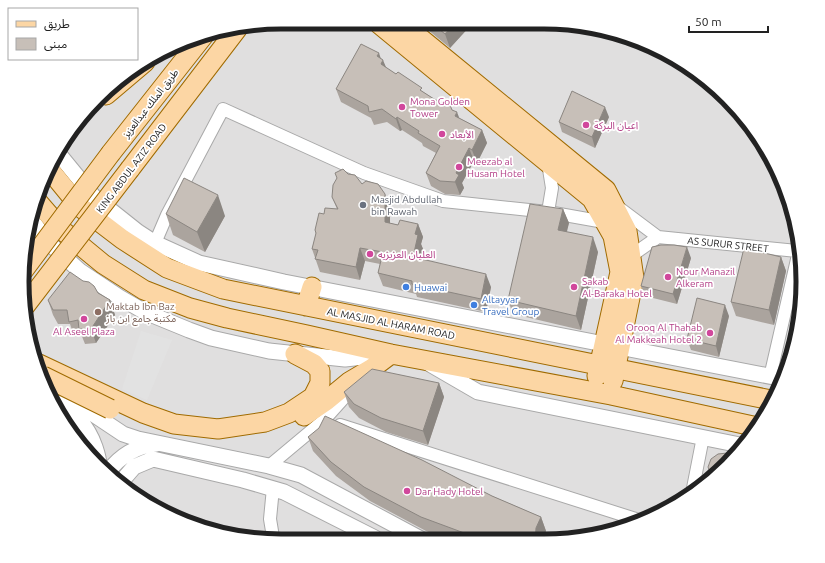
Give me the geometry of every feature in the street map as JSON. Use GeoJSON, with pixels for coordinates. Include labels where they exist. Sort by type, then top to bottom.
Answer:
{"type":"FeatureCollection","features":[{"type":"Feature","properties":{"kind":"main road"},"geometry":{"type":"LineString","coordinates":[[385,29],[592,199],[613,236],[620,272],[612,346],[602,393]]}},
{"type":"Feature","properties":{"kind":"main road"},"geometry":{"type":"LineString","coordinates":[[408,29],[606,190],[627,231],[634,278],[612,346]]}},
{"type":"Feature","properties":{"kind":"main road","name":"KING ABDUL AZIZ ROAD"},"geometry":{"type":"LineString","coordinates":[[30,299],[233,34]]}},
{"type":"Feature","properties":{"kind":"main road","name":"طريق الملك عبدالعزيز"},"geometry":{"type":"LineString","coordinates":[[30,261],[111,153],[198,43]]}},
{"type":"Feature","properties":{"kind":"main road","name":"AL MASJID AL HARAM ROAD"},"geometry":{"type":"LineString","coordinates":[[53,174],[80,207],[122,240],[167,268],[223,289],[767,399]]}},
{"type":"Feature","properties":{"kind":"main road"},"geometry":{"type":"LineString","coordinates":[[41,205],[69,236],[103,264],[144,290],[190,308],[227,318],[391,354],[602,393],[749,428]]}},
{"type":"Feature","properties":{"kind":"main road"},"geometry":{"type":"LineString","coordinates":[[306,306],[312,287]]}},
{"type":"Feature","properties":{"kind":"main road"},"geometry":{"type":"LineString","coordinates":[[43,366],[143,413],[174,424],[218,429],[267,427],[313,397],[320,383],[320,371],[314,364],[296,354]]}},
{"type":"Feature","properties":{"kind":"main road"},"geometry":{"type":"LineString","coordinates":[[48,379],[125,417],[161,432],[190,438],[228,441],[267,427],[299,419],[326,401],[349,382],[371,369],[391,354]]}},
{"type":"Feature","properties":{"kind":"street"},"geometry":{"type":"LineString","coordinates":[[155,243],[167,215],[223,109],[364,173],[444,201],[548,212],[604,222]]}},
{"type":"Feature","properties":{"kind":"street"},"geometry":{"type":"LineString","coordinates":[[62,157],[94,197],[138,232],[155,243],[199,263],[312,287],[777,378],[795,271]]}},
{"type":"Feature","properties":{"kind":"street"},"geometry":{"type":"LineString","coordinates":[[548,163],[552,188],[548,212]]}},
{"type":"Feature","properties":{"kind":"street"},"geometry":{"type":"LineString","coordinates":[[613,204],[658,237],[631,256]]}},
{"type":"Feature","properties":{"kind":"street"},"geometry":{"type":"LineString","coordinates":[[35,226],[50,244],[80,271],[119,297],[145,312],[211,338],[269,351],[296,354],[345,358],[391,354]]}},
{"type":"Feature","properties":{"kind":"street","name":"AS SURUR STREET"},"geometry":{"type":"LineString","coordinates":[[658,237],[794,251]]}},
{"type":"Feature","properties":{"kind":"street"},"geometry":{"type":"LineString","coordinates":[[420,359],[478,392],[736,444]]}},
{"type":"Feature","properties":{"kind":"street"},"geometry":{"type":"LineString","coordinates":[[269,466],[324,420],[371,369]]}},
{"type":"Feature","properties":{"kind":"street"},"geometry":{"type":"LineString","coordinates":[[46,372],[90,412],[123,434],[269,466],[301,475],[412,534]]}},
{"type":"Feature","properties":{"kind":"street"},"geometry":{"type":"LineString","coordinates":[[60,402],[79,418],[90,434],[97,453]]}},
{"type":"Feature","properties":{"kind":"street"},"geometry":{"type":"LineString","coordinates":[[324,420],[631,519]]}},
{"type":"Feature","properties":{"kind":"street"},"geometry":{"type":"LineString","coordinates":[[694,484],[703,437]]}},
{"type":"Feature","properties":{"kind":"street"},"geometry":{"type":"LineString","coordinates":[[111,468],[127,453],[144,446],[161,443]]}},
{"type":"Feature","properties":{"kind":"street"},"geometry":{"type":"LineString","coordinates":[[124,479],[134,467],[153,459],[273,488],[284,492],[367,534]]}},
{"type":"Feature","properties":{"kind":"street"},"geometry":{"type":"LineString","coordinates":[[272,533],[270,520],[273,488]]}},
{"type":"Feature","properties":{"kind":"shaded area"},"geometry":{"type":"Polygon","coordinates":[[[282,29],[544,29],[576,31],[625,42],[640,48],[670,63],[697,81],[733,115],[744,128],[762,155],[783,200],[794,249],[796,282],[794,314],[783,363],[762,408],[744,435],[710,471],[697,482],[670,500],[625,521],[576,532],[544,534],[282,534],[249,532],[200,521],[185,515],[155,500],[128,482],[103,460],[81,435],[63,408],[42,363],[31,314],[29,282],[31,249],[42,200],[63,155],[81,128],[103,103],[128,81],[155,63],[185,48],[200,42],[249,31],[282,29]]]}},
{"type":"Feature","properties":{"kind":"shaded area"},"geometry":{"type":"Polygon","coordinates":[[[796,287],[791,331],[783,363],[780,372],[777,371],[796,287]]]}},
{"type":"Feature","properties":{"kind":"shaded area"},"geometry":{"type":"Polygon","coordinates":[[[141,331],[172,340],[147,400],[122,389],[141,331]]]}},
{"type":"Feature","properties":{"kind":"building"},"geometry":{"type":"Polygon","coordinates":[[[439,29],[449,29],[445,34],[439,29]]]}},
{"type":"Feature","properties":{"kind":"building"},"geometry":{"type":"Polygon","coordinates":[[[361,44],[379,53],[377,56],[383,60],[381,64],[396,74],[398,72],[422,88],[420,90],[434,99],[442,103],[447,103],[450,105],[452,110],[457,112],[455,116],[482,130],[472,150],[469,148],[456,173],[459,175],[455,182],[440,181],[426,173],[440,146],[418,133],[419,131],[397,117],[396,119],[382,109],[369,112],[368,106],[336,89],[361,44]]]}},
{"type":"Feature","properties":{"kind":"building"},"geometry":{"type":"Polygon","coordinates":[[[572,91],[605,107],[592,137],[559,122],[572,91]]]}},
{"type":"Feature","properties":{"kind":"building"},"geometry":{"type":"Polygon","coordinates":[[[343,169],[348,174],[355,175],[362,184],[366,181],[378,184],[385,194],[385,222],[398,225],[400,220],[418,224],[415,234],[418,235],[413,257],[486,274],[481,299],[412,284],[412,281],[378,273],[383,252],[360,248],[356,267],[315,259],[318,250],[312,249],[319,213],[324,214],[325,208],[338,209],[332,197],[333,185],[337,178],[335,173],[343,169]]]}},
{"type":"Feature","properties":{"kind":"building"},"geometry":{"type":"Polygon","coordinates":[[[184,178],[218,195],[197,232],[166,214],[184,178]]]}},
{"type":"Feature","properties":{"kind":"building"},"geometry":{"type":"Polygon","coordinates":[[[530,204],[563,209],[558,230],[593,237],[576,316],[508,300],[530,204]]]}},
{"type":"Feature","properties":{"kind":"building","name":"Nour Manazil Alkeram"},"geometry":{"type":"Polygon","coordinates":[[[661,245],[687,247],[673,294],[641,286],[652,247],[661,245]]]}},
{"type":"Feature","properties":{"kind":"building"},"geometry":{"type":"Polygon","coordinates":[[[744,248],[781,257],[769,310],[731,302],[744,248]]]}},
{"type":"Feature","properties":{"kind":"building"},"geometry":{"type":"Polygon","coordinates":[[[70,272],[83,281],[89,282],[94,286],[98,293],[110,300],[91,329],[79,329],[78,320],[69,322],[67,310],[53,310],[48,300],[70,272]]]}},
{"type":"Feature","properties":{"kind":"building","name":"Orooq Al Thahab Al Makkeah Hotel 2"},"geometry":{"type":"Polygon","coordinates":[[[697,298],[725,305],[716,346],[687,339],[697,298]]]}},
{"type":"Feature","properties":{"kind":"building"},"geometry":{"type":"Polygon","coordinates":[[[372,369],[439,383],[423,431],[381,418],[354,404],[344,392],[372,369]]]}},
{"type":"Feature","properties":{"kind":"building","name":"Dar Hady Hotel"},"geometry":{"type":"Polygon","coordinates":[[[325,416],[422,460],[492,496],[541,517],[536,528],[536,534],[467,534],[421,517],[364,487],[331,462],[308,437],[319,428],[325,416]]]}},
{"type":"Feature","properties":{"kind":"building"},"geometry":{"type":"Polygon","coordinates":[[[728,453],[710,471],[708,467],[711,459],[718,454],[728,453]]]}},
{"type":"Feature","properties":{"kind":"place","name":"Mona Golden Tower"},"geometry":{"type":"Point","coordinates":[402,107]}},
{"type":"Feature","properties":{"kind":"place","name":"اعيان البركة"},"geometry":{"type":"Point","coordinates":[586,125]}},
{"type":"Feature","properties":{"kind":"place","name":"الأبعاد"},"geometry":{"type":"Point","coordinates":[442,134]}},
{"type":"Feature","properties":{"kind":"place","name":"Meezab al Husam Hotel"},"geometry":{"type":"Point","coordinates":[459,167]}},
{"type":"Feature","properties":{"kind":"place","name":"Masjid Abdullah bin Rawah"},"geometry":{"type":"Point","coordinates":[363,205]}},
{"type":"Feature","properties":{"kind":"place","name":"العليان العزيزيه"},"geometry":{"type":"Point","coordinates":[370,254]}},
{"type":"Feature","properties":{"kind":"place","name":"Nour Manazil Alkeram"},"geometry":{"type":"Point","coordinates":[668,277]}},
{"type":"Feature","properties":{"kind":"place","name":"Huawai"},"geometry":{"type":"Point","coordinates":[406,287]}},
{"type":"Feature","properties":{"kind":"place","name":"Sakab Al-Baraka Hotel"},"geometry":{"type":"Point","coordinates":[574,287]}},
{"type":"Feature","properties":{"kind":"place","name":"Altayyar Travel Group"},"geometry":{"type":"Point","coordinates":[474,305]}},
{"type":"Feature","properties":{"kind":"place","name":"Maktab Ibn Baz مكتبة جامع ابن باز"},"geometry":{"type":"Point","coordinates":[98,312]}},
{"type":"Feature","properties":{"kind":"place","name":"Al Aseel Plaza"},"geometry":{"type":"Point","coordinates":[84,319]}},
{"type":"Feature","properties":{"kind":"place","name":"Orooq Al Thahab Al Makkeah Hotel 2"},"geometry":{"type":"Point","coordinates":[710,333]}},
{"type":"Feature","properties":{"kind":"place","name":"Dar Hady Hotel"},"geometry":{"type":"Point","coordinates":[407,491]}}]}
